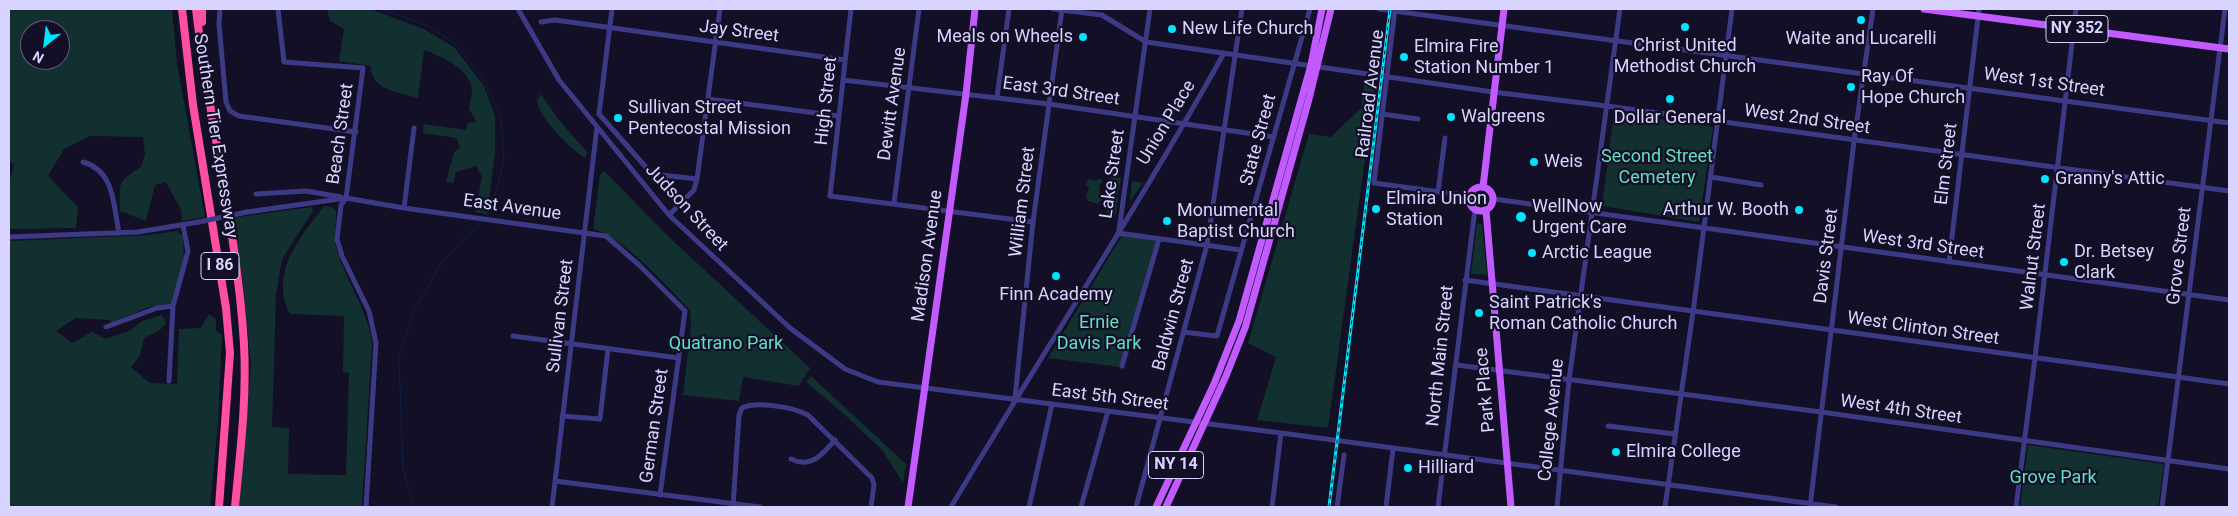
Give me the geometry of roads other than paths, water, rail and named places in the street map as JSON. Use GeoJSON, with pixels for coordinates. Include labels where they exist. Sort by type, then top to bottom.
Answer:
{"type":"FeatureCollection","features":[{"type":"Feature","properties":{"kind":"highway","name":"Southern Tier Expressway"},"geometry":{"type":"LineString","coordinates":[[180,9],[223,290],[230,353],[219,507]]}},
{"type":"Feature","properties":{"kind":"highway","name":"Southern Tier Expressway"},"geometry":{"type":"LineString","coordinates":[[196,9],[200,47],[234,252],[244,345],[244,410],[235,507]]}},
{"type":"Feature","properties":{"kind":"highway"},"geometry":{"type":"LineString","coordinates":[[200,47],[202,9]]}},
{"type":"Feature","properties":{"kind":"main road","name":"Madison Avenue"},"geometry":{"type":"LineString","coordinates":[[908,507],[966,94],[975,9]]}},
{"type":"Feature","properties":{"kind":"main road","name":"NY 14"},"geometry":{"type":"LineString","coordinates":[[1166,507],[1205,424],[1245,328],[1314,66],[1322,9]]}},
{"type":"Feature","properties":{"kind":"main road","name":"NY 14"},"geometry":{"type":"LineString","coordinates":[[1156,507],[1224,361],[1239,321],[1331,9]]}},
{"type":"Feature","properties":{"kind":"main road"},"geometry":{"type":"LineString","coordinates":[[1483,187],[1504,9]]}},
{"type":"Feature","properties":{"kind":"main road","name":"NY 352"},"geometry":{"type":"LineString","coordinates":[[1924,9],[1979,12],[2074,29],[2229,49]]}},
{"type":"Feature","properties":{"kind":"main road"},"geometry":{"type":"LineString","coordinates":[[1483,187],[1490,191],[1494,199],[1491,206],[1486,210],[1475,209],[1470,202],[1470,196],[1475,189],[1483,187]]}},
{"type":"Feature","properties":{"kind":"main road","name":"Park Place"},"geometry":{"type":"LineString","coordinates":[[1486,210],[1511,507]]}},
{"type":"Feature","properties":{"kind":"street"},"geometry":{"type":"LineString","coordinates":[[220,9],[219,24],[226,102],[230,111],[239,116],[356,132]]}},
{"type":"Feature","properties":{"kind":"street","name":"Beach Street"},"geometry":{"type":"LineString","coordinates":[[278,9],[284,62],[363,68],[346,198],[341,205],[337,239],[345,263],[369,311],[376,343],[366,507]]}},
{"type":"Feature","properties":{"kind":"street","name":"Judson Street"},"geometry":{"type":"LineString","coordinates":[[518,9],[559,80],[669,215],[790,328],[845,369],[878,382]]}},
{"type":"Feature","properties":{"kind":"street"},"geometry":{"type":"LineString","coordinates":[[612,9],[599,114],[652,174],[697,180]]}},
{"type":"Feature","properties":{"kind":"street"},"geometry":{"type":"LineString","coordinates":[[669,215],[694,190],[697,180],[720,9]]}},
{"type":"Feature","properties":{"kind":"street","name":"High Street"},"geometry":{"type":"LineString","coordinates":[[851,9],[830,196],[894,203]]}},
{"type":"Feature","properties":{"kind":"street","name":"Dewitt Avenue"},"geometry":{"type":"LineString","coordinates":[[894,203],[919,9]]}},
{"type":"Feature","properties":{"kind":"street"},"geometry":{"type":"LineString","coordinates":[[997,97],[1009,9]]}},
{"type":"Feature","properties":{"kind":"street"},"geometry":{"type":"LineString","coordinates":[[1053,9],[1102,15],[1146,42]]}},
{"type":"Feature","properties":{"kind":"street","name":"William Street"},"geometry":{"type":"LineString","coordinates":[[1014,399],[1033,222],[1062,9]]}},
{"type":"Feature","properties":{"kind":"street","name":"Lake Street"},"geometry":{"type":"LineString","coordinates":[[951,507],[1014,399],[1118,233],[1150,9]]}},
{"type":"Feature","properties":{"kind":"street","name":"Baldwin Street"},"geometry":{"type":"LineString","coordinates":[[1136,507],[1207,245],[1242,9]]}},
{"type":"Feature","properties":{"kind":"street","name":"State Street"},"geometry":{"type":"LineString","coordinates":[[1183,332],[1217,336],[1310,9]]}},
{"type":"Feature","properties":{"kind":"street","name":"West 1st Street"},"geometry":{"type":"LineString","coordinates":[[1381,9],[2229,123]]}},
{"type":"Feature","properties":{"kind":"street","name":"College Avenue"},"geometry":{"type":"LineString","coordinates":[[1557,507],[1569,380],[1620,9]]}},
{"type":"Feature","properties":{"kind":"street"},"geometry":{"type":"LineString","coordinates":[[1665,507],[1693,311],[1732,9]]}},
{"type":"Feature","properties":{"kind":"street","name":"Davis Street"},"geometry":{"type":"LineString","coordinates":[[1810,506],[1854,141],[1873,9]]}},
{"type":"Feature","properties":{"kind":"street","name":"Walnut Street"},"geometry":{"type":"LineString","coordinates":[[2016,507],[2076,9]]}},
{"type":"Feature","properties":{"kind":"street","name":"Grove Street"},"geometry":{"type":"LineString","coordinates":[[2162,507],[2225,9]]}},
{"type":"Feature","properties":{"kind":"street","name":"Railroad Avenue"},"geometry":{"type":"LineString","coordinates":[[1395,10],[1384,76],[1382,114],[1374,183],[1438,192]]}},
{"type":"Feature","properties":{"kind":"street","name":"Elm Street"},"geometry":{"type":"LineString","coordinates":[[1949,262],[1979,12]]}},
{"type":"Feature","properties":{"kind":"street","name":"Jay Street"},"geometry":{"type":"LineString","coordinates":[[541,22],[555,20],[845,60]]}},
{"type":"Feature","properties":{"kind":"street","name":"West 2nd Street"},"geometry":{"type":"LineString","coordinates":[[1146,42],[1493,92],[2229,191]]}},
{"type":"Feature","properties":{"kind":"street","name":"Union Place"},"geometry":{"type":"LineString","coordinates":[[1118,233],[1224,53]]}},
{"type":"Feature","properties":{"kind":"street","name":"East 3rd Street"},"geometry":{"type":"LineString","coordinates":[[843,80],[997,97],[1274,137]]}},
{"type":"Feature","properties":{"kind":"street"},"geometry":{"type":"LineString","coordinates":[[708,98],[839,116]]}},
{"type":"Feature","properties":{"kind":"street"},"geometry":{"type":"LineString","coordinates":[[1382,114],[1418,119]]}},
{"type":"Feature","properties":{"kind":"street"},"geometry":{"type":"LineString","coordinates":[[404,208],[414,128]]}},
{"type":"Feature","properties":{"kind":"street","name":"Sullivan Street"},"geometry":{"type":"LineString","coordinates":[[552,507],[597,128]]}},
{"type":"Feature","properties":{"kind":"street"},"geometry":{"type":"LineString","coordinates":[[1445,138],[1438,192],[1470,196]]}},
{"type":"Feature","properties":{"kind":"street"},"geometry":{"type":"LineString","coordinates":[[83,162],[101,170],[108,181],[116,233]]}},
{"type":"Feature","properties":{"kind":"street"},"geometry":{"type":"LineString","coordinates":[[1711,177],[1761,185]]}},
{"type":"Feature","properties":{"kind":"street","name":"East Avenue"},"geometry":{"type":"LineString","coordinates":[[256,194],[306,191],[404,208],[606,236],[657,282]]}},
{"type":"Feature","properties":{"kind":"street","name":"East Avenue"},"geometry":{"type":"LineString","coordinates":[[9,237],[146,232],[247,212],[346,198]]}},
{"type":"Feature","properties":{"kind":"street","name":"West 3rd Street"},"geometry":{"type":"LineString","coordinates":[[1494,199],[1593,211],[1842,248],[2229,300]]}},
{"type":"Feature","properties":{"kind":"street"},"geometry":{"type":"LineString","coordinates":[[894,203],[1033,222]]}},
{"type":"Feature","properties":{"kind":"street","name":"North Main Street"},"geometry":{"type":"LineString","coordinates":[[1438,507],[1475,209]]}},
{"type":"Feature","properties":{"kind":"street"},"geometry":{"type":"LineString","coordinates":[[169,381],[173,306],[188,250],[183,224]]}},
{"type":"Feature","properties":{"kind":"street"},"geometry":{"type":"LineString","coordinates":[[1118,233],[1242,250]]}},
{"type":"Feature","properties":{"kind":"street"},"geometry":{"type":"LineString","coordinates":[[1122,366],[1159,238]]}},
{"type":"Feature","properties":{"kind":"street","name":"West Clinton Street"},"geometry":{"type":"LineString","coordinates":[[1465,280],[2229,384]]}},
{"type":"Feature","properties":{"kind":"street","name":"German Street"},"geometry":{"type":"LineString","coordinates":[[657,282],[685,311],[660,495]]}},
{"type":"Feature","properties":{"kind":"street"},"geometry":{"type":"LineString","coordinates":[[106,327],[157,308],[173,306]]}},
{"type":"Feature","properties":{"kind":"street"},"geometry":{"type":"LineString","coordinates":[[513,336],[679,358]]}},
{"type":"Feature","properties":{"kind":"street"},"geometry":{"type":"LineString","coordinates":[[562,416],[600,419],[608,349]]}},
{"type":"Feature","properties":{"kind":"street"},"geometry":{"type":"LineString","coordinates":[[1457,365],[1500,370]]}},
{"type":"Feature","properties":{"kind":"street","name":"West 4th Street"},"geometry":{"type":"LineString","coordinates":[[1500,370],[1821,412],[2229,469]]}},
{"type":"Feature","properties":{"kind":"street","name":"East 5th Street"},"geometry":{"type":"LineString","coordinates":[[878,382],[1196,423],[1281,432],[1393,449],[1445,454],[1508,464],[1668,484],[1810,506],[1836,507]]}},
{"type":"Feature","properties":{"kind":"street"},"geometry":{"type":"LineString","coordinates":[[733,506],[739,415],[742,408],[750,404],[803,412],[835,440],[872,478],[874,485],[871,507]]}},
{"type":"Feature","properties":{"kind":"street"},"geometry":{"type":"LineString","coordinates":[[1029,507],[1052,404]]}},
{"type":"Feature","properties":{"kind":"street"},"geometry":{"type":"LineString","coordinates":[[1081,507],[1108,411]]}},
{"type":"Feature","properties":{"kind":"street"},"geometry":{"type":"LineString","coordinates":[[1608,426],[1675,434]]}},
{"type":"Feature","properties":{"kind":"street"},"geometry":{"type":"LineString","coordinates":[[1272,507],[1281,432]]}},
{"type":"Feature","properties":{"kind":"street"},"geometry":{"type":"LineString","coordinates":[[790,458],[799,463],[812,462],[825,452],[835,440]]}},
{"type":"Feature","properties":{"kind":"street"},"geometry":{"type":"LineString","coordinates":[[1386,507],[1393,449]]}},
{"type":"Feature","properties":{"kind":"street"},"geometry":{"type":"LineString","coordinates":[[1337,507],[1344,455]]}},
{"type":"Feature","properties":{"kind":"street"},"geometry":{"type":"LineString","coordinates":[[555,481],[733,506],[760,507]]}},
{"type":"Feature","properties":{"kind":"waterway"},"geometry":{"type":"LineString","coordinates":[[382,9],[428,26],[455,44],[482,78],[501,116],[504,160],[491,212],[487,216]]}},
{"type":"Feature","properties":{"kind":"waterway"},"geometry":{"type":"LineString","coordinates":[[415,507],[403,469],[399,358],[413,313],[441,263],[482,221]]}},
{"type":"Feature","properties":{"kind":"railway"},"geometry":{"type":"LineString","coordinates":[[1329,507],[1390,9]]}},
{"type":"Feature","properties":{"kind":"place","name":"Waite and Lucarelli"},"geometry":{"type":"Point","coordinates":[1861,20]}},
{"type":"Feature","properties":{"kind":"place","name":"Christ United Methodist Church"},"geometry":{"type":"Point","coordinates":[1685,27]}},
{"type":"Feature","properties":{"kind":"place","name":"New Life Church"},"geometry":{"type":"Point","coordinates":[1172,29]}},
{"type":"Feature","properties":{"kind":"place","name":"Meals on Wheels"},"geometry":{"type":"Point","coordinates":[1083,37]}},
{"type":"Feature","properties":{"kind":"place","name":"Elmira Fire Station Number 1"},"geometry":{"type":"Point","coordinates":[1404,57]}},
{"type":"Feature","properties":{"kind":"place","name":"Ray Of Hope Church"},"geometry":{"type":"Point","coordinates":[1851,87]}},
{"type":"Feature","properties":{"kind":"place","name":"Dollar General"},"geometry":{"type":"Point","coordinates":[1670,99]}},
{"type":"Feature","properties":{"kind":"place","name":"Walgreens"},"geometry":{"type":"Point","coordinates":[1451,117]}},
{"type":"Feature","properties":{"kind":"place","name":"Sullivan Street Pentecostal Mission"},"geometry":{"type":"Point","coordinates":[618,118]}},
{"type":"Feature","properties":{"kind":"place","name":"Weis"},"geometry":{"type":"Point","coordinates":[1534,162]}},
{"type":"Feature","properties":{"kind":"place","name":"Granny's Attic"},"geometry":{"type":"Point","coordinates":[2045,179]}},
{"type":"Feature","properties":{"kind":"place","name":"Elmira Union Station"},"geometry":{"type":"Point","coordinates":[1376,209]}},
{"type":"Feature","properties":{"kind":"place","name":"Arthur W. Booth"},"geometry":{"type":"Point","coordinates":[1799,210]}},
{"type":"Feature","properties":{"kind":"place","name":"WellNow Urgent Care"},"geometry":{"type":"Point","coordinates":[1521,217]}},
{"type":"Feature","properties":{"kind":"place","name":"Monumental Baptist Church"},"geometry":{"type":"Point","coordinates":[1167,221]}},
{"type":"Feature","properties":{"kind":"place","name":"Arctic League"},"geometry":{"type":"Point","coordinates":[1532,253]}},
{"type":"Feature","properties":{"kind":"place","name":"Dr. Betsey Clark"},"geometry":{"type":"Point","coordinates":[2064,262]}},
{"type":"Feature","properties":{"kind":"place","name":"Finn Academy"},"geometry":{"type":"Point","coordinates":[1056,276]}},
{"type":"Feature","properties":{"kind":"place","name":"Saint Patrick's Roman Catholic Church"},"geometry":{"type":"Point","coordinates":[1479,313]}},
{"type":"Feature","properties":{"kind":"place","name":"Elmira College"},"geometry":{"type":"Point","coordinates":[1616,452]}},
{"type":"Feature","properties":{"kind":"place","name":"Hilliard"},"geometry":{"type":"Point","coordinates":[1408,468]}},
{"type":"Feature","properties":{"kind":"park label","name":"Second Street Cemetery"},"geometry":{"type":"Point","coordinates":[1657,167]}},
{"type":"Feature","properties":{"kind":"park label","name":"Ernie Davis Park"},"geometry":{"type":"Point","coordinates":[1099,333]}},
{"type":"Feature","properties":{"kind":"park label","name":"Quatrano Park"},"geometry":{"type":"Point","coordinates":[726,344]}},
{"type":"Feature","properties":{"kind":"park label","name":"Grove Park"},"geometry":{"type":"Point","coordinates":[2053,478]}}]}
